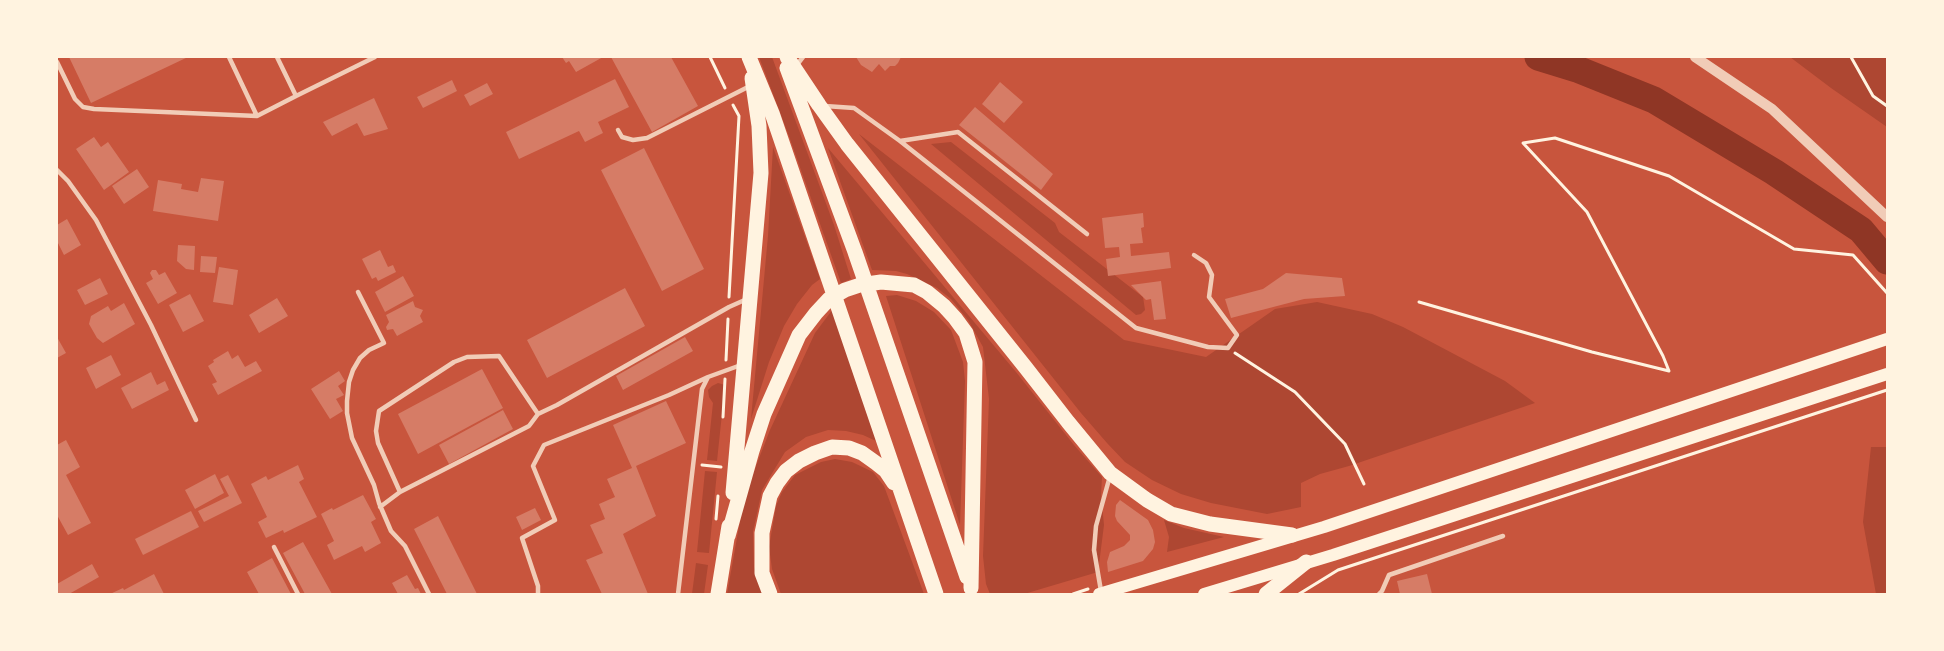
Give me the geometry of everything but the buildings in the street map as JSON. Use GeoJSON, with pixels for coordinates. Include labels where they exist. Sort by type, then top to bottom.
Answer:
{"type":"FeatureCollection","features":[{"type":"Feature","properties":{"kind":"main road"},"geometry":{"type":"LineString","coordinates":[[718,594],[728,536],[761,173],[759,126],[749,57]]}},
{"type":"Feature","properties":{"kind":"main road"},"geometry":{"type":"LineString","coordinates":[[749,57],[772,113],[936,594]]}},
{"type":"Feature","properties":{"kind":"main road"},"geometry":{"type":"LineString","coordinates":[[792,60],[819,105],[1110,473],[1147,500],[1172,514],[1210,524],[1292,535]]}},
{"type":"Feature","properties":{"kind":"main road"},"geometry":{"type":"LineString","coordinates":[[792,60],[855,252],[972,591]]}},
{"type":"Feature","properties":{"kind":"main road"},"geometry":{"type":"LineString","coordinates":[[728,536],[764,414],[799,335],[830,299],[845,290],[880,282],[914,285],[927,292],[955,318],[966,333],[975,362],[972,591]]}},
{"type":"Feature","properties":{"kind":"main road"},"geometry":{"type":"LineString","coordinates":[[1100,594],[1324,526],[1887,339]]}},
{"type":"Feature","properties":{"kind":"main road"},"geometry":{"type":"LineString","coordinates":[[1204,594],[1333,555],[1887,374]]}},
{"type":"Feature","properties":{"kind":"main road"},"geometry":{"type":"LineString","coordinates":[[770,594],[762,573],[762,533],[770,496],[786,471],[799,461],[832,447],[849,448],[862,453],[886,471],[902,496]]}},
{"type":"Feature","properties":{"kind":"main road"},"geometry":{"type":"LineString","coordinates":[[1266,594],[1306,562]]}},
{"type":"Feature","properties":{"kind":"street"},"geometry":{"type":"LineString","coordinates":[[1695,57],[1772,109],[1887,217]]}},
{"type":"Feature","properties":{"kind":"lane"},"geometry":{"type":"LineString","coordinates":[[229,57],[257,116]]}},
{"type":"Feature","properties":{"kind":"lane"},"geometry":{"type":"LineString","coordinates":[[278,57],[296,96]]}},
{"type":"Feature","properties":{"kind":"lane"},"geometry":{"type":"LineString","coordinates":[[57,63],[75,99],[83,107],[257,116],[375,57]]}},
{"type":"Feature","properties":{"kind":"lane"},"geometry":{"type":"LineString","coordinates":[[618,130],[622,137],[633,140],[647,138],[753,85]]}},
{"type":"Feature","properties":{"kind":"lane"},"geometry":{"type":"LineString","coordinates":[[819,105],[854,108],[900,141],[1136,328],[1208,347],[1228,348],[1237,335],[1209,297],[1212,275],[1206,263],[1194,255]]}},
{"type":"Feature","properties":{"kind":"lane"},"geometry":{"type":"LineString","coordinates":[[900,141],[958,132],[1087,234]]}},
{"type":"Feature","properties":{"kind":"lane"},"geometry":{"type":"LineString","coordinates":[[57,170],[96,220],[196,420]]}},
{"type":"Feature","properties":{"kind":"lane"},"geometry":{"type":"LineString","coordinates":[[358,292],[384,343],[369,350],[360,358],[353,370],[347,413],[354,444],[374,485],[380,507],[391,531],[405,546],[429,594]]}},
{"type":"Feature","properties":{"kind":"lane"},"geometry":{"type":"LineString","coordinates":[[380,507],[400,492],[529,426],[538,414],[729,307],[751,297]]}},
{"type":"Feature","properties":{"kind":"lane"},"geometry":{"type":"LineString","coordinates":[[400,492],[378,443],[376,431],[379,411],[454,362],[467,357],[499,356],[538,414]]}},
{"type":"Feature","properties":{"kind":"lane"},"geometry":{"type":"LineString","coordinates":[[538,594],[538,586],[522,538],[555,520],[533,466],[544,445],[745,364]]}},
{"type":"Feature","properties":{"kind":"lane"},"geometry":{"type":"LineString","coordinates":[[678,594],[700,400],[708,377]]}},
{"type":"Feature","properties":{"kind":"lane"},"geometry":{"type":"LineString","coordinates":[[1100,594],[1094,550],[1096,526],[1110,473]]}},
{"type":"Feature","properties":{"kind":"lane"},"geometry":{"type":"LineString","coordinates":[[1379,594],[1389,574],[1503,536]]}},
{"type":"Feature","properties":{"kind":"lane"},"geometry":{"type":"LineString","coordinates":[[274,547],[298,594]]}},
{"type":"Feature","properties":{"kind":"path"},"geometry":{"type":"LineString","coordinates":[[710,57],[739,116],[723,424]]}},
{"type":"Feature","properties":{"kind":"path"},"geometry":{"type":"LineString","coordinates":[[1851,57],[1873,96],[1887,106]]}},
{"type":"Feature","properties":{"kind":"path"},"geometry":{"type":"LineString","coordinates":[[1419,302],[1592,352],[1669,371],[1587,212],[1523,143],[1555,138],[1669,177],[1794,249],[1853,255],[1887,292]]}},
{"type":"Feature","properties":{"kind":"path"},"geometry":{"type":"LineString","coordinates":[[1228,348],[1295,393],[1345,444],[1364,484]]}},
{"type":"Feature","properties":{"kind":"path"},"geometry":{"type":"LineString","coordinates":[[1299,594],[1338,570],[1887,390]]}},
{"type":"Feature","properties":{"kind":"path"},"geometry":{"type":"LineString","coordinates":[[706,465],[721,467]]}},
{"type":"Feature","properties":{"kind":"path"},"geometry":{"type":"LineString","coordinates":[[715,525],[719,490]]}},
{"type":"Feature","properties":{"kind":"shaded area"},"geometry":{"type":"Polygon","coordinates":[[[759,57],[772,57],[834,225],[851,279],[841,283],[790,139],[759,57]]]}},
{"type":"Feature","properties":{"kind":"shaded area"},"geometry":{"type":"Polygon","coordinates":[[[1790,57],[1887,57],[1887,127],[1831,88],[1790,57]]]}},
{"type":"Feature","properties":{"kind":"shaded area"},"geometry":{"type":"Polygon","coordinates":[[[859,134],[1124,340],[1206,357],[1275,309],[1317,302],[1372,314],[1403,327],[1505,381],[1535,403],[1320,474],[1301,483],[1301,507],[1267,514],[1211,503],[1181,494],[1152,480],[1125,462],[1107,443],[859,134]]]}},
{"type":"Feature","properties":{"kind":"shaded area"},"geometry":{"type":"Polygon","coordinates":[[[951,142],[1055,223],[1059,232],[1143,297],[1145,310],[1136,315],[931,144],[951,142]]]}},
{"type":"Feature","properties":{"kind":"shaded area"},"geometry":{"type":"Polygon","coordinates":[[[773,147],[820,279],[812,285],[797,304],[784,326],[769,362],[751,419],[768,236],[773,147]]]}},
{"type":"Feature","properties":{"kind":"shaded area"},"geometry":{"type":"Polygon","coordinates":[[[828,148],[1102,477],[1104,525],[1098,572],[1024,594],[990,594],[986,584],[983,556],[989,399],[983,347],[968,320],[951,299],[937,288],[907,274],[872,270],[828,148]]]}},
{"type":"Feature","properties":{"kind":"shaded area"},"geometry":{"type":"Polygon","coordinates":[[[897,295],[916,301],[934,312],[951,330],[963,362],[965,381],[960,525],[886,296],[897,295]]]}},
{"type":"Feature","properties":{"kind":"shaded area"},"geometry":{"type":"Polygon","coordinates":[[[833,309],[876,441],[846,431],[828,430],[806,437],[785,452],[762,490],[753,532],[754,567],[763,594],[727,594],[743,504],[756,466],[770,430],[815,333],[833,309]]]}},
{"type":"Feature","properties":{"kind":"shaded area"},"geometry":{"type":"Polygon","coordinates":[[[718,383],[725,385],[717,461],[707,460],[713,403],[708,390],[718,383]]]}},
{"type":"Feature","properties":{"kind":"shaded area"},"geometry":{"type":"Polygon","coordinates":[[[1871,447],[1887,447],[1887,594],[1876,594],[1863,522],[1871,447]]]}},
{"type":"Feature","properties":{"kind":"shaded area"},"geometry":{"type":"Polygon","coordinates":[[[835,459],[852,462],[873,472],[884,486],[924,594],[781,594],[772,569],[769,547],[776,506],[782,492],[795,475],[821,462],[835,459]]]}},
{"type":"Feature","properties":{"kind":"shaded area"},"geometry":{"type":"Polygon","coordinates":[[[705,471],[717,472],[709,553],[697,552],[705,471]]]}},
{"type":"Feature","properties":{"kind":"shaded area"},"geometry":{"type":"Polygon","coordinates":[[[1164,520],[1184,528],[1224,537],[1167,552],[1169,537],[1164,520]]]}},
{"type":"Feature","properties":{"kind":"shaded area"},"geometry":{"type":"Polygon","coordinates":[[[696,563],[708,565],[704,594],[692,594],[696,563]]]}},
{"type":"Feature","properties":{"kind":"waterway"},"geometry":{"type":"LineString","coordinates":[[1538,57],[1577,69],[1654,100],[1774,172],[1861,230],[1887,261]]}}]}
